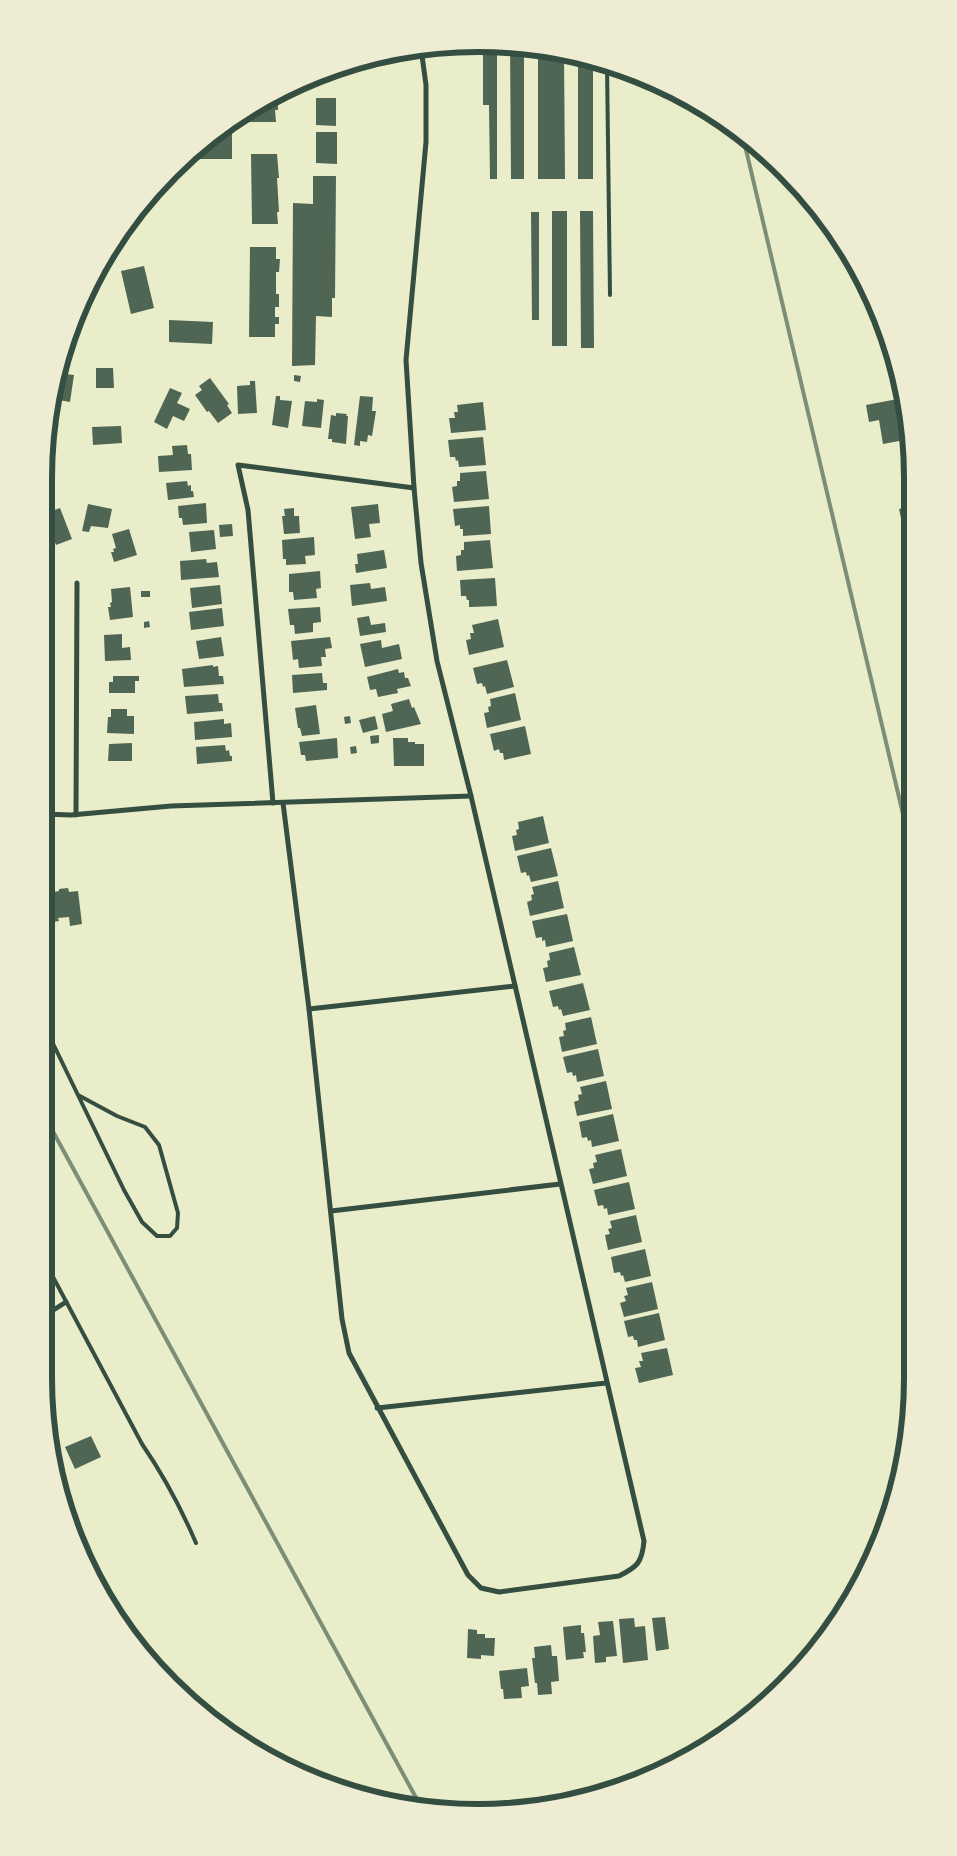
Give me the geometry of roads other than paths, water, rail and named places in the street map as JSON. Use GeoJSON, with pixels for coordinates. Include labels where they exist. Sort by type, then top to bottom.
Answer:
{"type":"FeatureCollection","features":[{"type":"Feature","properties":{"kind":"street"},"geometry":{"type":"LineString","coordinates":[[283,803],[309,1010],[342,1319],[349,1353],[468,1575],[481,1588],[499,1592],[618,1576],[634,1569],[642,1557],[644,1541],[471,796],[437,661],[421,563],[406,360],[426,142],[426,85],[422,56]]}},
{"type":"Feature","properties":{"kind":"street"},"geometry":{"type":"LineString","coordinates":[[273,803],[248,510],[238,465],[414,488]]}},
{"type":"Feature","properties":{"kind":"street"},"geometry":{"type":"LineString","coordinates":[[76,814],[77,583]]}},
{"type":"Feature","properties":{"kind":"street"},"geometry":{"type":"LineString","coordinates":[[52,814],[76,814],[171,806],[471,796]]}},
{"type":"Feature","properties":{"kind":"street"},"geometry":{"type":"LineString","coordinates":[[309,1010],[515,986]]}},
{"type":"Feature","properties":{"kind":"street"},"geometry":{"type":"LineString","coordinates":[[331,1211],[560,1184]]}},
{"type":"Feature","properties":{"kind":"street"},"geometry":{"type":"LineString","coordinates":[[52,1311],[66,1302]]}},
{"type":"Feature","properties":{"kind":"street"},"geometry":{"type":"LineString","coordinates":[[377,1408],[606,1382]]}},
{"type":"Feature","properties":{"kind":"lane"},"geometry":{"type":"LineString","coordinates":[[607,73],[610,295]]}},
{"type":"Feature","properties":{"kind":"lane"},"geometry":{"type":"LineString","coordinates":[[52,1041],[78,1095],[142,1222],[158,1236],[170,1236],[177,1228],[178,1213],[159,1145],[145,1127],[117,1116],[78,1095]]}},
{"type":"Feature","properties":{"kind":"lane"},"geometry":{"type":"LineString","coordinates":[[52,1275],[142,1444],[178,1503],[196,1543]]}},
{"type":"Feature","properties":{"kind":"railway"},"geometry":{"type":"LineString","coordinates":[[745,147],[904,818]]}},
{"type":"Feature","properties":{"kind":"railway"},"geometry":{"type":"LineString","coordinates":[[52,1130],[417,1799]]}}]}
